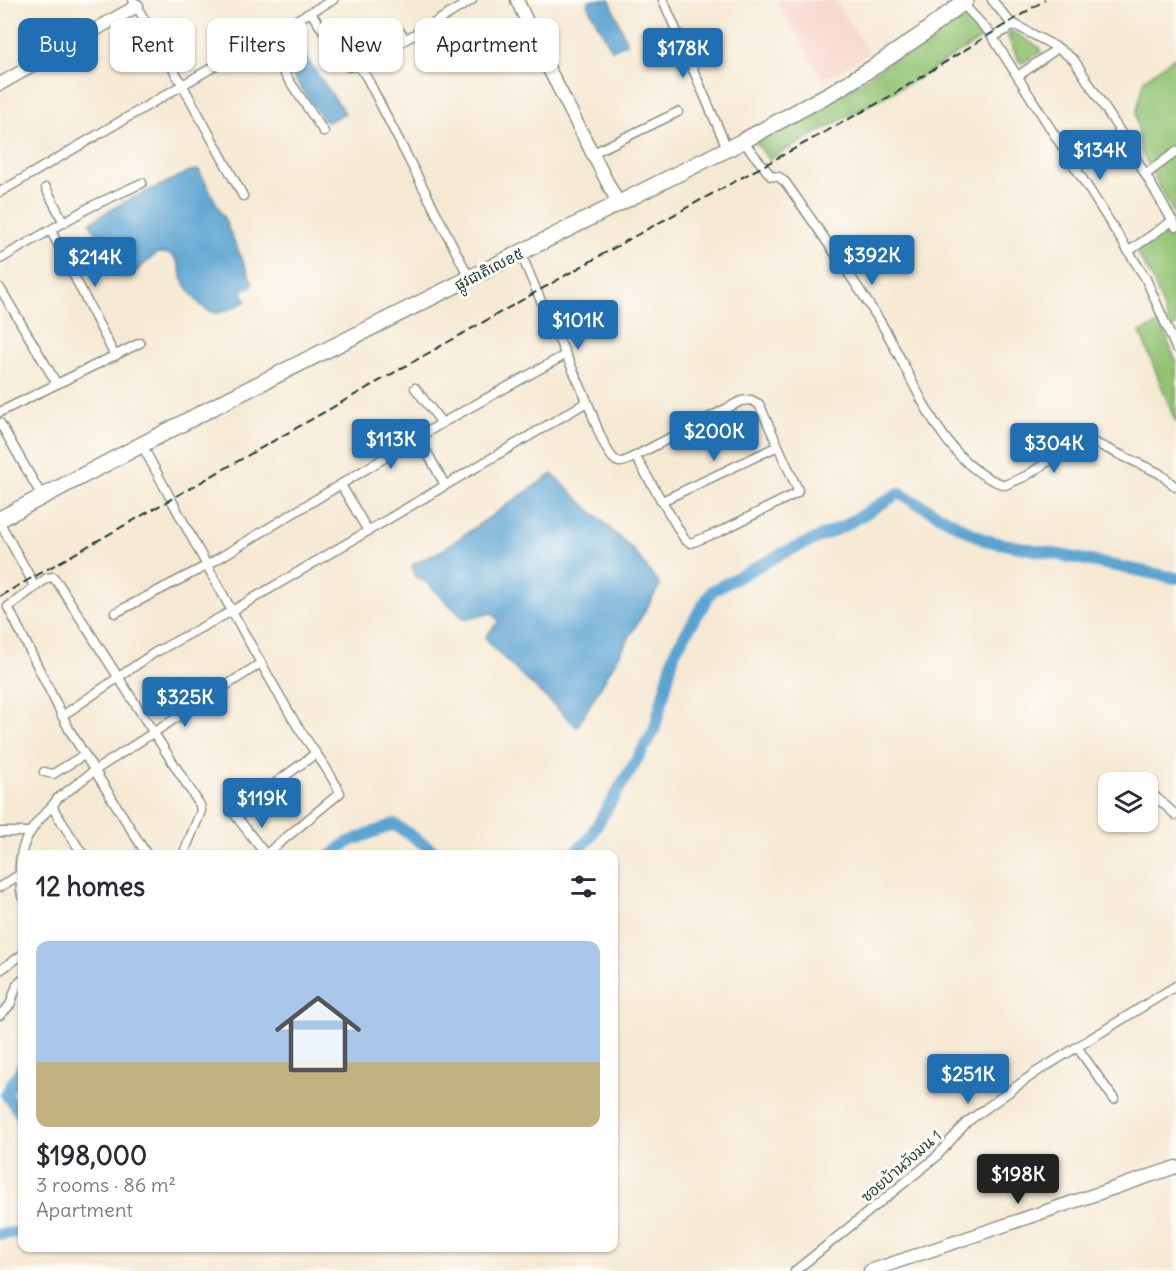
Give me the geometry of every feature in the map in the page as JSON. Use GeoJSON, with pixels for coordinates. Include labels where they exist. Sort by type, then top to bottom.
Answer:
{"type":"FeatureCollection","features":[{"type":"Feature","properties":{"kind":"highway","name":"ផ្លូវជាតិលេខ៥"},"geometry":{"type":"LineString","coordinates":[[0,521],[142,445],[743,141],[840,88],[911,41],[964,1]]}},
{"type":"Feature","properties":{"kind":"street"},"geometry":{"type":"LineString","coordinates":[[301,18],[333,0]]}},
{"type":"Feature","properties":{"kind":"street"},"geometry":{"type":"LineString","coordinates":[[403,41],[472,0]]}},
{"type":"Feature","properties":{"kind":"street"},"geometry":{"type":"LineString","coordinates":[[517,0],[549,69],[618,203]]}},
{"type":"Feature","properties":{"kind":"street"},"geometry":{"type":"LineString","coordinates":[[663,0],[727,148]]}},
{"type":"Feature","properties":{"kind":"street"},"geometry":{"type":"LineString","coordinates":[[992,0],[1012,23],[1058,48],[1074,60],[1123,136],[1174,224],[1129,251]]}},
{"type":"Feature","properties":{"kind":"street"},"geometry":{"type":"LineString","coordinates":[[964,1],[991,35],[1129,251],[1173,331],[1176,348]]}},
{"type":"Feature","properties":{"kind":"street"},"geometry":{"type":"LineString","coordinates":[[0,84],[139,2],[243,196]]}},
{"type":"Feature","properties":{"kind":"street"},"geometry":{"type":"LineString","coordinates":[[311,13],[319,24]]}},
{"type":"Feature","properties":{"kind":"street"},"geometry":{"type":"LineString","coordinates":[[991,35],[1012,23]]}},
{"type":"Feature","properties":{"kind":"street"},"geometry":{"type":"LineString","coordinates":[[403,35],[406,39]]}},
{"type":"Feature","properties":{"kind":"street"},"geometry":{"type":"LineString","coordinates":[[1018,76],[1058,48]]}},
{"type":"Feature","properties":{"kind":"street"},"geometry":{"type":"LineString","coordinates":[[0,192],[207,72]]}},
{"type":"Feature","properties":{"kind":"street"},"geometry":{"type":"LineString","coordinates":[[283,72],[324,132]]}},
{"type":"Feature","properties":{"kind":"street"},"geometry":{"type":"LineString","coordinates":[[363,72],[470,279]]}},
{"type":"Feature","properties":{"kind":"street"},"geometry":{"type":"LineString","coordinates":[[593,153],[678,112]]}},
{"type":"Feature","properties":{"kind":"street"},"geometry":{"type":"LineString","coordinates":[[1076,168],[1123,136]]}},
{"type":"Feature","properties":{"kind":"street"},"geometry":{"type":"LineString","coordinates":[[743,141],[771,176],[779,177],[786,183],[880,321],[931,416],[948,441],[985,477],[1005,485],[1026,476],[1070,447],[1093,442],[1159,473],[1176,487]]}},
{"type":"Feature","properties":{"kind":"street"},"geometry":{"type":"LineString","coordinates":[[1146,174],[1176,152]]}},
{"type":"Feature","properties":{"kind":"street"},"geometry":{"type":"LineString","coordinates":[[0,259],[90,207],[142,183]]}},
{"type":"Feature","properties":{"kind":"street"},"geometry":{"type":"LineString","coordinates":[[46,188],[64,223]]}},
{"type":"Feature","properties":{"kind":"street"},"geometry":{"type":"LineString","coordinates":[[51,231],[115,356]]}},
{"type":"Feature","properties":{"kind":"street"},"geometry":{"type":"LineString","coordinates":[[521,253],[544,312],[614,460],[620,462],[635,456],[747,400],[756,401],[797,486],[797,493],[721,531],[691,543],[685,540],[635,456]]}},
{"type":"Feature","properties":{"kind":"street"},"geometry":{"type":"LineString","coordinates":[[0,288],[57,384]]}},
{"type":"Feature","properties":{"kind":"street"},"geometry":{"type":"LineString","coordinates":[[0,412],[140,343]]}},
{"type":"Feature","properties":{"kind":"street"},"geometry":{"type":"LineString","coordinates":[[115,613],[206,566],[442,423],[565,355]]}},
{"type":"Feature","properties":{"kind":"street"},"geometry":{"type":"LineString","coordinates":[[415,388],[442,423]]}},
{"type":"Feature","properties":{"kind":"street"},"geometry":{"type":"LineString","coordinates":[[62,716],[154,653],[232,611],[587,402]]}},
{"type":"Feature","properties":{"kind":"street"},"geometry":{"type":"LineString","coordinates":[[0,423],[43,498]]}},
{"type":"Feature","properties":{"kind":"street"},"geometry":{"type":"LineString","coordinates":[[419,438],[445,485]]}},
{"type":"Feature","properties":{"kind":"street"},"geometry":{"type":"LineString","coordinates":[[142,445],[206,566],[290,714],[340,793],[272,850]]}},
{"type":"Feature","properties":{"kind":"street"},"geometry":{"type":"LineString","coordinates":[[662,501],[778,447]]}},
{"type":"Feature","properties":{"kind":"street"},"geometry":{"type":"LineString","coordinates":[[341,485],[368,531]]}},
{"type":"Feature","properties":{"kind":"street"},"geometry":{"type":"LineString","coordinates":[[0,521],[33,587]]}},
{"type":"Feature","properties":{"kind":"street"},"geometry":{"type":"LineString","coordinates":[[144,850],[84,755],[4,606],[47,578],[53,578],[58,583],[200,805],[201,811],[185,850]]}},
{"type":"Feature","properties":{"kind":"street"},"geometry":{"type":"LineString","coordinates":[[23,850],[34,823],[57,799],[94,771],[261,663]]}},
{"type":"Feature","properties":{"kind":"street"},"geometry":{"type":"LineString","coordinates":[[262,850],[236,816],[236,812],[315,754]]}},
{"type":"Feature","properties":{"kind":"street"},"geometry":{"type":"LineString","coordinates":[[44,772],[53,774],[84,755]]}},
{"type":"Feature","properties":{"kind":"street"},"geometry":{"type":"LineString","coordinates":[[1158,799],[1176,815]]}},
{"type":"Feature","properties":{"kind":"street"},"geometry":{"type":"LineString","coordinates":[[53,805],[80,850]]}},
{"type":"Feature","properties":{"kind":"street"},"geometry":{"type":"LineString","coordinates":[[0,832],[30,832]]}},
{"type":"Feature","properties":{"kind":"street"},"geometry":{"type":"LineString","coordinates":[[0,886],[18,876]]}},
{"type":"Feature","properties":{"kind":"street"},"geometry":{"type":"LineString","coordinates":[[0,970],[18,958]]}},
{"type":"Feature","properties":{"kind":"street"},"geometry":{"type":"LineString","coordinates":[[0,1015],[10,1005],[18,984]]}},
{"type":"Feature","properties":{"kind":"street","name":"ซอยบ้านวังมน 1"},"geometry":{"type":"LineString","coordinates":[[795,1271],[935,1158],[967,1122],[1035,1073],[1176,986]]}},
{"type":"Feature","properties":{"kind":"street"},"geometry":{"type":"LineString","coordinates":[[1077,1047],[1114,1099]]}},
{"type":"Feature","properties":{"kind":"street"},"geometry":{"type":"LineString","coordinates":[[870,1271],[1176,1167]]}},
{"type":"Feature","properties":{"kind":"shaded area"},"geometry":{"type":"Polygon","coordinates":[[[776,0],[835,0],[869,53],[823,80],[776,0]]]}},
{"type":"Feature","properties":{"kind":"green space"},"geometry":{"type":"Polygon","coordinates":[[[963,12],[982,38],[917,79],[769,159],[756,143],[855,86],[963,12]]]}},
{"type":"Feature","properties":{"kind":"green space"},"geometry":{"type":"Polygon","coordinates":[[[1011,31],[1039,47],[1041,52],[1022,63],[1019,61],[1008,37],[1011,31]]]}},
{"type":"Feature","properties":{"kind":"green space"},"geometry":{"type":"Polygon","coordinates":[[[1176,56],[1176,218],[1141,151],[1136,114],[1144,80],[1176,56]]]}},
{"type":"Feature","properties":{"kind":"green space"},"geometry":{"type":"Polygon","coordinates":[[[1170,230],[1176,238],[1176,326],[1171,328],[1152,278],[1136,251],[1170,230]]]}},
{"type":"Feature","properties":{"kind":"green space"},"geometry":{"type":"Polygon","coordinates":[[[1161,323],[1176,362],[1176,423],[1140,332],[1161,323]]]}},
{"type":"Feature","properties":{"kind":"water"},"geometry":{"type":"Polygon","coordinates":[[[588,0],[610,0],[627,43],[612,50],[587,5],[588,0]]]}},
{"type":"Feature","properties":{"kind":"water"},"geometry":{"type":"Polygon","coordinates":[[[307,59],[345,113],[328,122],[324,121],[290,72],[307,72],[307,59]]]}},
{"type":"Feature","properties":{"kind":"water"},"geometry":{"type":"Polygon","coordinates":[[[199,170],[224,218],[253,284],[251,287],[244,288],[242,292],[246,301],[220,313],[211,312],[196,301],[183,280],[177,260],[169,254],[157,253],[132,275],[125,277],[116,270],[90,223],[139,195],[190,171],[199,170]]]}},
{"type":"Feature","properties":{"kind":"water"},"geometry":{"type":"Polygon","coordinates":[[[552,474],[635,552],[660,585],[577,727],[495,650],[485,637],[499,621],[492,613],[465,620],[426,582],[415,577],[412,565],[442,550],[552,474]]]}},
{"type":"Feature","properties":{"kind":"waterway"},"geometry":{"type":"LineString","coordinates":[[577,850],[588,840],[654,731],[675,651],[712,591],[779,555],[844,526],[899,493],[984,540],[1176,578]]}},
{"type":"Feature","properties":{"kind":"waterway"},"geometry":{"type":"LineString","coordinates":[[338,850],[346,843],[394,824],[433,850]]}},
{"type":"Feature","properties":{"kind":"waterway"},"geometry":{"type":"LineString","coordinates":[[18,1074],[6,1094],[18,1110]]}},
{"type":"Feature","properties":{"kind":"waterway"},"geometry":{"type":"LineString","coordinates":[[0,1234],[18,1232]]}},
{"type":"Feature","properties":{"kind":"railway"},"geometry":{"type":"LineString","coordinates":[[0,596],[635,236],[889,97],[1045,0]]}}]}
